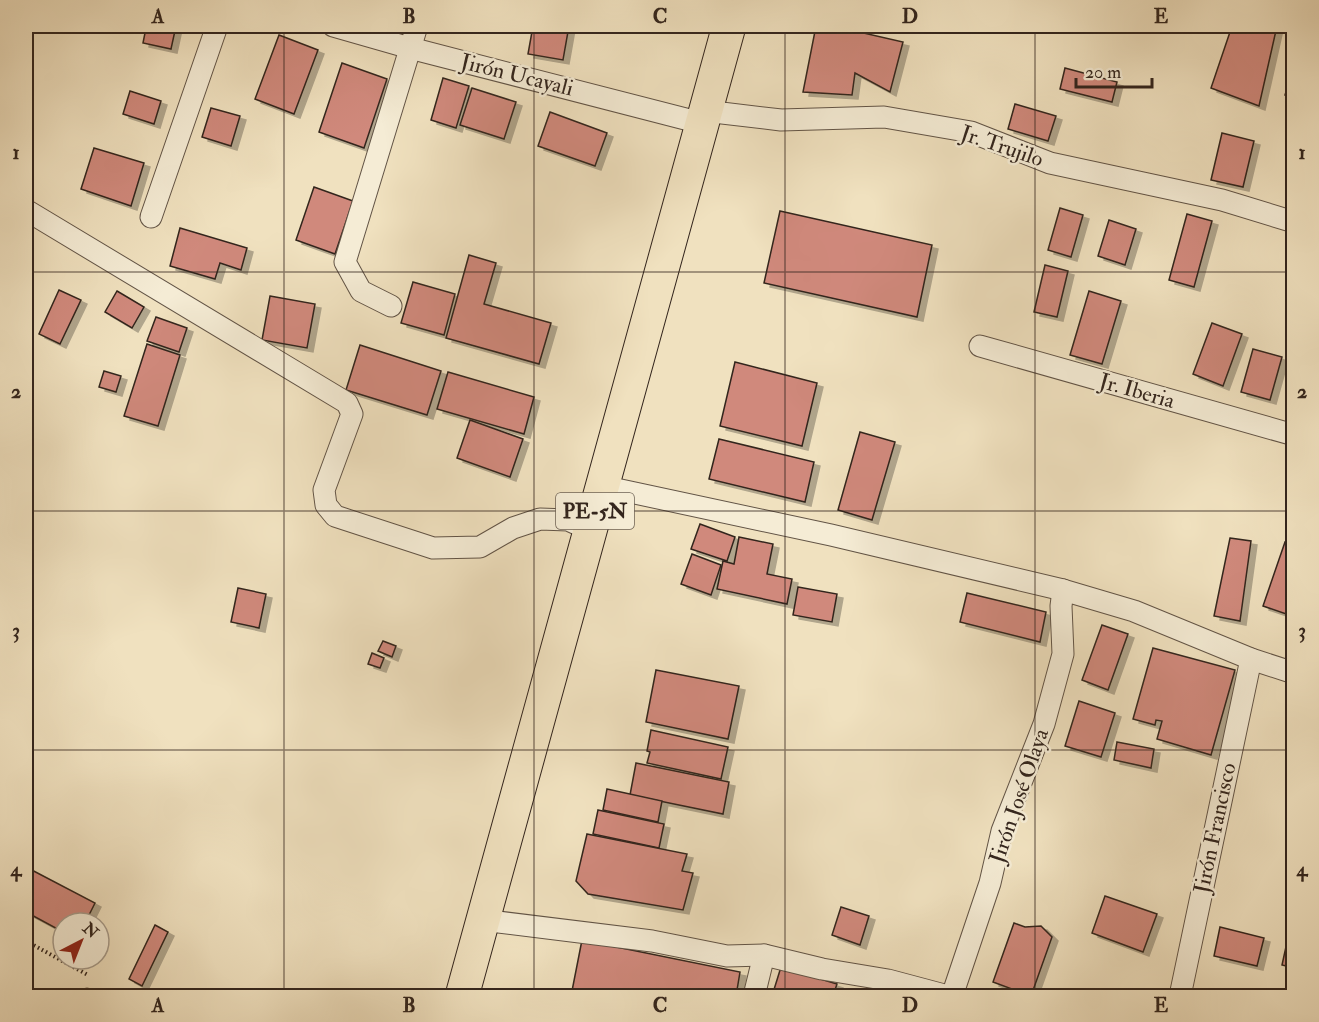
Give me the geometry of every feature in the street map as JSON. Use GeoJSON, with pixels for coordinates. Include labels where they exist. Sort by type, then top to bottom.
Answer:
{"type":"FeatureCollection","features":[{"type":"Feature","properties":{"kind":"highway","name":"PE-5N"},"geometry":{"type":"LineString","coordinates":[[462,996],[729,26]]}},
{"type":"Feature","properties":{"kind":"street"},"geometry":{"type":"LineString","coordinates":[[151,217],[217,26]]}},
{"type":"Feature","properties":{"kind":"street","name":"Jirón Ucayali"},"geometry":{"type":"LineString","coordinates":[[333,26],[410,48],[703,117]]}},
{"type":"Feature","properties":{"kind":"street"},"geometry":{"type":"LineString","coordinates":[[391,306],[361,291],[345,262],[417,26]]}},
{"type":"Feature","properties":{"kind":"street","name":"Jr. Trujilo"},"geometry":{"type":"LineString","coordinates":[[703,117],[781,120],[884,117],[961,130],[972,132],[1050,163],[1222,200],[1293,222]]}},
{"type":"Feature","properties":{"kind":"street"},"geometry":{"type":"LineString","coordinates":[[26,210],[347,403],[352,414],[324,490],[326,505],[335,516],[433,548],[480,547],[513,528],[540,519],[568,520],[590,530]]}},
{"type":"Feature","properties":{"kind":"street","name":"Jr. Iberia"},"geometry":{"type":"LineString","coordinates":[[980,346],[1293,435]]}},
{"type":"Feature","properties":{"kind":"street"},"geometry":{"type":"LineString","coordinates":[[602,486],[831,536],[1064,591],[1134,611],[1251,659],[1293,673]]}},
{"type":"Feature","properties":{"kind":"street","name":"Jirón José Olaya"},"geometry":{"type":"LineString","coordinates":[[950,996],[990,883],[1002,831],[1044,723],[1063,654],[1061,606],[1064,591]]}},
{"type":"Feature","properties":{"kind":"street","name":"Jirón Francisco"},"geometry":{"type":"LineString","coordinates":[[1180,996],[1251,659]]}},
{"type":"Feature","properties":{"kind":"street"},"geometry":{"type":"LineString","coordinates":[[482,920],[652,941],[727,956],[764,955],[822,969],[888,980],[950,996]]}},
{"type":"Feature","properties":{"kind":"street"},"geometry":{"type":"LineString","coordinates":[[754,996],[764,955]]}},
{"type":"Feature","properties":{"kind":"path"},"geometry":{"type":"LineString","coordinates":[[26,941],[74,966],[94,980],[86,995]]}},
{"type":"Feature","properties":{"kind":"building"},"geometry":{"type":"Polygon","coordinates":[[[135,26],[176,26],[171,49],[143,43],[146,28],[135,26]]]}},
{"type":"Feature","properties":{"kind":"building"},"geometry":{"type":"Polygon","coordinates":[[[533,26],[569,26],[563,60],[528,54],[533,26]]]}},
{"type":"Feature","properties":{"kind":"building"},"geometry":{"type":"Polygon","coordinates":[[[816,26],[833,26],[903,42],[890,92],[855,73],[852,95],[803,92],[816,26]]]}},
{"type":"Feature","properties":{"kind":"building"},"geometry":{"type":"Polygon","coordinates":[[[1232,26],[1277,26],[1259,106],[1211,88],[1232,26]]]}},
{"type":"Feature","properties":{"kind":"building"},"geometry":{"type":"Polygon","coordinates":[[[279,35],[318,50],[294,114],[255,99],[279,35]]]}},
{"type":"Feature","properties":{"kind":"building"},"geometry":{"type":"Polygon","coordinates":[[[342,63],[387,79],[364,148],[319,132],[342,63]]]}},
{"type":"Feature","properties":{"kind":"building"},"geometry":{"type":"Polygon","coordinates":[[[1294,67],[1294,98],[1285,95],[1294,67]]]}},
{"type":"Feature","properties":{"kind":"building"},"geometry":{"type":"Polygon","coordinates":[[[1065,68],[1117,82],[1112,102],[1060,89],[1065,68]]]}},
{"type":"Feature","properties":{"kind":"building"},"geometry":{"type":"Polygon","coordinates":[[[443,78],[469,86],[456,128],[431,120],[443,78]]]}},
{"type":"Feature","properties":{"kind":"building"},"geometry":{"type":"Polygon","coordinates":[[[472,88],[516,102],[504,139],[460,125],[472,88]]]}},
{"type":"Feature","properties":{"kind":"building"},"geometry":{"type":"Polygon","coordinates":[[[130,91],[161,101],[154,124],[123,114],[130,91]]]}},
{"type":"Feature","properties":{"kind":"building"},"geometry":{"type":"Polygon","coordinates":[[[1015,104],[1056,116],[1048,141],[1008,129],[1015,104]]]}},
{"type":"Feature","properties":{"kind":"building"},"geometry":{"type":"Polygon","coordinates":[[[211,108],[240,116],[231,146],[202,137],[211,108]]]}},
{"type":"Feature","properties":{"kind":"building"},"geometry":{"type":"Polygon","coordinates":[[[550,112],[607,133],[595,166],[538,146],[550,112]]]}},
{"type":"Feature","properties":{"kind":"building"},"geometry":{"type":"Polygon","coordinates":[[[1222,133],[1254,141],[1243,187],[1211,180],[1222,133]]]}},
{"type":"Feature","properties":{"kind":"building"},"geometry":{"type":"Polygon","coordinates":[[[94,148],[144,163],[131,206],[81,189],[94,148]]]}},
{"type":"Feature","properties":{"kind":"building"},"geometry":{"type":"Polygon","coordinates":[[[314,187],[353,201],[335,254],[296,240],[314,187]]]}},
{"type":"Feature","properties":{"kind":"building"},"geometry":{"type":"Polygon","coordinates":[[[1060,208],[1083,215],[1071,257],[1048,250],[1060,208]]]}},
{"type":"Feature","properties":{"kind":"building"},"geometry":{"type":"Polygon","coordinates":[[[780,211],[932,245],[917,317],[764,283],[780,211]]]}},
{"type":"Feature","properties":{"kind":"building"},"geometry":{"type":"Polygon","coordinates":[[[1187,214],[1212,221],[1194,287],[1169,280],[1187,214]]]}},
{"type":"Feature","properties":{"kind":"building"},"geometry":{"type":"Polygon","coordinates":[[[1109,220],[1136,229],[1125,265],[1098,256],[1109,220]]]}},
{"type":"Feature","properties":{"kind":"building"},"geometry":{"type":"Polygon","coordinates":[[[180,228],[247,248],[241,270],[220,263],[215,279],[170,266],[180,228]]]}},
{"type":"Feature","properties":{"kind":"building"},"geometry":{"type":"Polygon","coordinates":[[[469,255],[496,263],[484,304],[551,323],[539,364],[446,338],[469,255]]]}},
{"type":"Feature","properties":{"kind":"building"},"geometry":{"type":"Polygon","coordinates":[[[1045,265],[1068,271],[1057,317],[1034,312],[1045,265]]]}},
{"type":"Feature","properties":{"kind":"building"},"geometry":{"type":"Polygon","coordinates":[[[413,282],[455,294],[444,335],[401,323],[413,282]]]}},
{"type":"Feature","properties":{"kind":"building"},"geometry":{"type":"Polygon","coordinates":[[[59,290],[81,300],[60,344],[39,334],[59,290]]]}},
{"type":"Feature","properties":{"kind":"building"},"geometry":{"type":"Polygon","coordinates":[[[117,291],[144,307],[132,328],[105,312],[117,291]]]}},
{"type":"Feature","properties":{"kind":"building"},"geometry":{"type":"Polygon","coordinates":[[[1089,291],[1121,301],[1102,364],[1070,355],[1089,291]]]}},
{"type":"Feature","properties":{"kind":"building"},"geometry":{"type":"Polygon","coordinates":[[[270,296],[315,304],[307,348],[262,340],[270,296]]]}},
{"type":"Feature","properties":{"kind":"building"},"geometry":{"type":"Polygon","coordinates":[[[156,317],[187,328],[179,352],[147,341],[156,317]]]}},
{"type":"Feature","properties":{"kind":"building"},"geometry":{"type":"Polygon","coordinates":[[[1212,323],[1242,334],[1223,386],[1193,374],[1212,323]]]}},
{"type":"Feature","properties":{"kind":"building"},"geometry":{"type":"Polygon","coordinates":[[[147,344],[180,355],[158,426],[124,416],[147,344]]]}},
{"type":"Feature","properties":{"kind":"building"},"geometry":{"type":"Polygon","coordinates":[[[360,345],[441,371],[427,415],[346,390],[360,345]]]}},
{"type":"Feature","properties":{"kind":"building"},"geometry":{"type":"Polygon","coordinates":[[[1253,349],[1282,357],[1270,400],[1241,392],[1253,349]]]}},
{"type":"Feature","properties":{"kind":"building"},"geometry":{"type":"Polygon","coordinates":[[[735,362],[817,383],[802,446],[720,426],[735,362]]]}},
{"type":"Feature","properties":{"kind":"building"},"geometry":{"type":"Polygon","coordinates":[[[104,371],[121,376],[116,392],[99,387],[104,371]]]}},
{"type":"Feature","properties":{"kind":"building"},"geometry":{"type":"Polygon","coordinates":[[[448,372],[534,397],[524,434],[437,409],[448,372]]]}},
{"type":"Feature","properties":{"kind":"building"},"geometry":{"type":"Polygon","coordinates":[[[470,420],[523,439],[510,477],[457,458],[470,420]]]}},
{"type":"Feature","properties":{"kind":"building"},"geometry":{"type":"Polygon","coordinates":[[[860,432],[895,442],[872,520],[838,510],[860,432]]]}},
{"type":"Feature","properties":{"kind":"building"},"geometry":{"type":"Polygon","coordinates":[[[719,439],[814,462],[805,502],[709,479],[719,439]]]}},
{"type":"Feature","properties":{"kind":"building"},"geometry":{"type":"Polygon","coordinates":[[[700,524],[735,537],[727,561],[691,549],[700,524]]]}},
{"type":"Feature","properties":{"kind":"building"},"geometry":{"type":"Polygon","coordinates":[[[739,537],[773,544],[767,574],[792,579],[787,604],[717,589],[723,561],[734,564],[739,537]]]}},
{"type":"Feature","properties":{"kind":"building"},"geometry":{"type":"Polygon","coordinates":[[[1230,538],[1251,541],[1240,621],[1214,616],[1230,538]]]}},
{"type":"Feature","properties":{"kind":"building"},"geometry":{"type":"Polygon","coordinates":[[[1285,542],[1294,545],[1292,616],[1263,606],[1285,542]]]}},
{"type":"Feature","properties":{"kind":"building"},"geometry":{"type":"Polygon","coordinates":[[[692,554],[721,565],[711,595],[681,584],[692,554]]]}},
{"type":"Feature","properties":{"kind":"building"},"geometry":{"type":"Polygon","coordinates":[[[798,587],[837,594],[832,622],[793,615],[798,587]]]}},
{"type":"Feature","properties":{"kind":"building"},"geometry":{"type":"Polygon","coordinates":[[[238,588],[266,594],[259,628],[231,622],[238,588]]]}},
{"type":"Feature","properties":{"kind":"building"},"geometry":{"type":"Polygon","coordinates":[[[967,593],[1046,612],[1040,642],[960,622],[967,593]]]}},
{"type":"Feature","properties":{"kind":"building"},"geometry":{"type":"Polygon","coordinates":[[[1102,625],[1128,634],[1108,690],[1082,680],[1102,625]]]}},
{"type":"Feature","properties":{"kind":"building"},"geometry":{"type":"Polygon","coordinates":[[[383,641],[396,646],[392,657],[378,651],[383,641]]]}},
{"type":"Feature","properties":{"kind":"building"},"geometry":{"type":"Polygon","coordinates":[[[1153,648],[1235,670],[1211,755],[1157,739],[1162,721],[1156,720],[1155,725],[1133,719],[1153,648]]]}},
{"type":"Feature","properties":{"kind":"building"},"geometry":{"type":"Polygon","coordinates":[[[372,653],[384,658],[380,668],[368,664],[372,653]]]}},
{"type":"Feature","properties":{"kind":"building"},"geometry":{"type":"Polygon","coordinates":[[[656,670],[739,686],[728,739],[646,722],[656,670]]]}},
{"type":"Feature","properties":{"kind":"building"},"geometry":{"type":"Polygon","coordinates":[[[1079,701],[1115,713],[1101,757],[1065,746],[1079,701]]]}},
{"type":"Feature","properties":{"kind":"building"},"geometry":{"type":"Polygon","coordinates":[[[651,730],[728,747],[721,779],[647,763],[651,730]]]}},
{"type":"Feature","properties":{"kind":"building"},"geometry":{"type":"Polygon","coordinates":[[[1117,742],[1154,749],[1151,768],[1114,760],[1117,742]]]}},
{"type":"Feature","properties":{"kind":"building"},"geometry":{"type":"Polygon","coordinates":[[[636,763],[729,782],[723,814],[630,795],[636,763]]]}},
{"type":"Feature","properties":{"kind":"building"},"geometry":{"type":"Polygon","coordinates":[[[607,789],[662,801],[658,822],[603,810],[607,789]]]}},
{"type":"Feature","properties":{"kind":"building"},"geometry":{"type":"Polygon","coordinates":[[[598,810],[664,824],[659,848],[593,834],[598,810]]]}},
{"type":"Feature","properties":{"kind":"building"},"geometry":{"type":"Polygon","coordinates":[[[587,834],[687,854],[682,871],[693,873],[683,910],[588,894],[576,881],[587,834]]]}},
{"type":"Feature","properties":{"kind":"building"},"geometry":{"type":"Polygon","coordinates":[[[26,867],[95,903],[91,911],[51,911],[51,926],[26,912],[26,867]]]}},
{"type":"Feature","properties":{"kind":"building"},"geometry":{"type":"Polygon","coordinates":[[[1105,896],[1157,914],[1143,952],[1092,933],[1105,896]]]}},
{"type":"Feature","properties":{"kind":"building"},"geometry":{"type":"Polygon","coordinates":[[[841,907],[869,916],[860,945],[832,935],[841,907]]]}},
{"type":"Feature","properties":{"kind":"building"},"geometry":{"type":"Polygon","coordinates":[[[1014,923],[1025,927],[1041,926],[1052,937],[1031,996],[993,982],[1014,923]]]}},
{"type":"Feature","properties":{"kind":"building"},"geometry":{"type":"Polygon","coordinates":[[[155,925],[168,932],[142,986],[129,979],[155,925]]]}},
{"type":"Feature","properties":{"kind":"building"},"geometry":{"type":"Polygon","coordinates":[[[1220,927],[1264,938],[1257,966],[1214,956],[1220,927]]]}},
{"type":"Feature","properties":{"kind":"building"},"geometry":{"type":"Polygon","coordinates":[[[582,940],[740,972],[736,996],[571,996],[582,940]]]}},
{"type":"Feature","properties":{"kind":"building"},"geometry":{"type":"Polygon","coordinates":[[[1287,942],[1294,943],[1294,968],[1282,965],[1287,942]]]}},
{"type":"Feature","properties":{"kind":"building"},"geometry":{"type":"Polygon","coordinates":[[[781,967],[837,984],[833,996],[772,996],[781,967]]]}}]}
